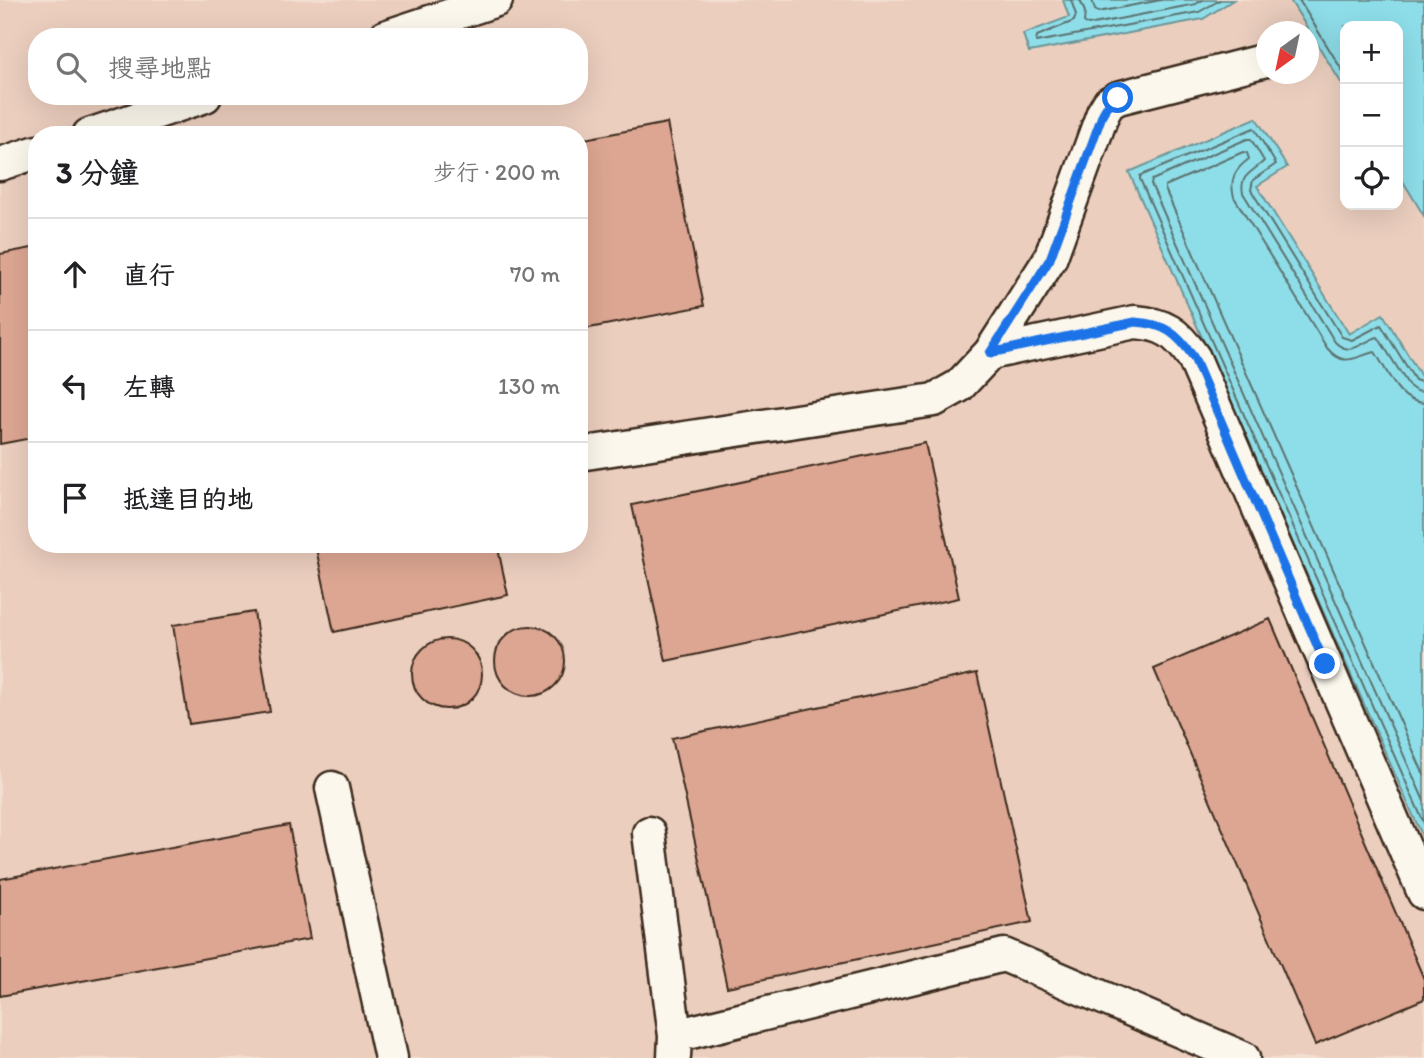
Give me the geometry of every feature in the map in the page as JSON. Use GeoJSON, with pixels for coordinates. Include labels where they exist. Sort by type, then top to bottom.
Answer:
{"type":"FeatureCollection","features":[{"type":"Feature","properties":{"kind":"lane"},"geometry":{"type":"LineString","coordinates":[[412,28],[496,0]]}},
{"type":"Feature","properties":{"kind":"lane"},"geometry":{"type":"LineString","coordinates":[[588,453],[934,400],[959,386],[990,353],[1050,259],[1109,103],[1118,98],[1256,63]]}},
{"type":"Feature","properties":{"kind":"lane"},"geometry":{"type":"LineString","coordinates":[[116,126],[178,105]]}},
{"type":"Feature","properties":{"kind":"lane"},"geometry":{"type":"LineString","coordinates":[[0,164],[28,155]]}},
{"type":"Feature","properties":{"kind":"lane"},"geometry":{"type":"LineString","coordinates":[[990,353],[1135,322],[1156,323],[1187,348],[1194,358],[1424,893]]}},
{"type":"Feature","properties":{"kind":"lane"},"geometry":{"type":"LineString","coordinates":[[332,788],[391,1058]]}},
{"type":"Feature","properties":{"kind":"lane"},"geometry":{"type":"LineString","coordinates":[[649,833],[675,1047],[1004,954],[1243,1058]]}},
{"type":"Feature","properties":{"kind":"shaded area"},"geometry":{"type":"Polygon","coordinates":[[[0,0],[1063,0],[1070,17],[1203,19],[1233,0],[1290,0],[1303,21],[1256,21],[1256,84],[1319,84],[1319,47],[1340,81],[1340,210],[1403,210],[1403,181],[1424,216],[1424,381],[1383,314],[1349,334],[1257,186],[1129,173],[1424,840],[1424,1058],[0,1058],[0,0]]]}},
{"type":"Feature","properties":{"kind":"water"},"geometry":{"type":"Polygon","coordinates":[[[1063,0],[1233,0],[1203,19],[1029,52],[1023,34],[1069,17],[1063,0]]]}},
{"type":"Feature","properties":{"kind":"water"},"geometry":{"type":"Polygon","coordinates":[[[1290,0],[1424,0],[1424,216],[1403,181],[1403,21],[1340,21],[1340,81],[1319,47],[1319,21],[1303,21],[1290,0]]]}},
{"type":"Feature","properties":{"kind":"water"},"geometry":{"type":"Polygon","coordinates":[[[1256,118],[1287,167],[1257,186],[1349,334],[1383,314],[1424,381],[1424,840],[1129,172],[1256,118]]]}},
{"type":"Feature","properties":{"kind":"building"},"geometry":{"type":"Polygon","coordinates":[[[667,123],[704,306],[588,328],[588,138],[667,123]]]}},
{"type":"Feature","properties":{"kind":"building"},"geometry":{"type":"Polygon","coordinates":[[[28,249],[28,439],[0,444],[0,254],[28,249]]]}},
{"type":"Feature","properties":{"kind":"building"},"geometry":{"type":"Polygon","coordinates":[[[925,443],[959,598],[666,661],[632,505],[925,443]]]}},
{"type":"Feature","properties":{"kind":"building"},"geometry":{"type":"Polygon","coordinates":[[[317,553],[499,553],[508,595],[334,632],[317,553]]]}},
{"type":"Feature","properties":{"kind":"building"},"geometry":{"type":"Polygon","coordinates":[[[254,612],[270,712],[189,724],[173,625],[254,612]]]}},
{"type":"Feature","properties":{"kind":"building"},"geometry":{"type":"Polygon","coordinates":[[[1270,619],[1424,979],[1424,999],[1315,1045],[1154,669],[1270,619]]]}},
{"type":"Feature","properties":{"kind":"building"},"geometry":{"type":"Polygon","coordinates":[[[530,626],[555,636],[565,661],[555,686],[530,696],[505,686],[495,661],[505,636],[530,626]]]}},
{"type":"Feature","properties":{"kind":"building"},"geometry":{"type":"Polygon","coordinates":[[[447,639],[472,649],[482,674],[472,699],[447,709],[422,699],[412,674],[422,649],[447,639]]]}},
{"type":"Feature","properties":{"kind":"building"},"geometry":{"type":"Polygon","coordinates":[[[977,673],[1032,922],[727,987],[672,738],[977,673]]]}},
{"type":"Feature","properties":{"kind":"building"},"geometry":{"type":"Polygon","coordinates":[[[289,825],[310,939],[0,996],[0,879],[289,825]]]}},
{"type":"Feature","properties":{"kind":"route"},"geometry":{"type":"LineString","coordinates":[[1118,98],[1109,103],[1103,113],[1050,259],[990,353],[1135,322],[1156,323],[1179,339],[1194,358],[1325,664]]}}]}
